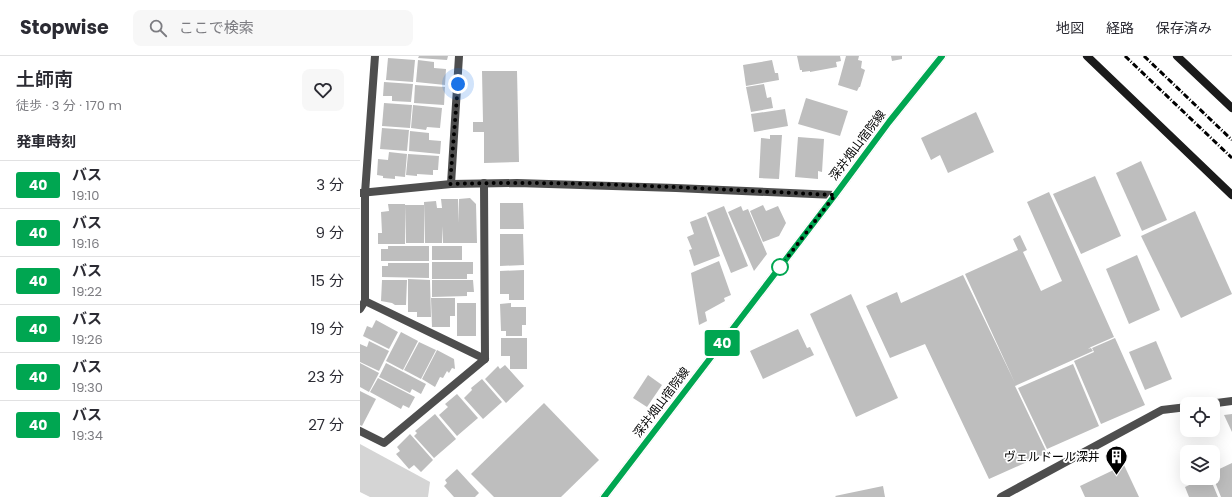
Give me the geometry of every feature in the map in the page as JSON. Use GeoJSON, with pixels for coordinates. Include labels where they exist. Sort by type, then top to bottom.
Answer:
{"type":"FeatureCollection","features":[{"type":"Feature","properties":{"kind":"main road","name":"深井畑山宿院線"},"geometry":{"type":"LineString","coordinates":[[604,497],[889,122],[942,56]]}},
{"type":"Feature","properties":{"kind":"main road"},"geometry":{"type":"LineString","coordinates":[[1087,56],[1232,195]]}},
{"type":"Feature","properties":{"kind":"main road"},"geometry":{"type":"LineString","coordinates":[[1177,56],[1232,108]]}},
{"type":"Feature","properties":{"kind":"street"},"geometry":{"type":"LineString","coordinates":[[360,309],[365,301],[363,193],[375,56]]}},
{"type":"Feature","properties":{"kind":"street"},"geometry":{"type":"LineString","coordinates":[[450,184],[460,56]]}},
{"type":"Feature","properties":{"kind":"street"},"geometry":{"type":"LineString","coordinates":[[484,183],[485,359]]}},
{"type":"Feature","properties":{"kind":"street"},"geometry":{"type":"LineString","coordinates":[[363,193],[450,184],[517,183],[668,187],[835,195]]}},
{"type":"Feature","properties":{"kind":"street"},"geometry":{"type":"LineString","coordinates":[[365,301],[485,359]]}},
{"type":"Feature","properties":{"kind":"street"},"geometry":{"type":"LineString","coordinates":[[360,431],[384,443],[485,359]]}},
{"type":"Feature","properties":{"kind":"street"},"geometry":{"type":"LineString","coordinates":[[1220,402],[1232,401]]}},
{"type":"Feature","properties":{"kind":"street"},"geometry":{"type":"LineString","coordinates":[[1001,497],[1162,410],[1180,408]]}},
{"type":"Feature","properties":{"kind":"shaded area"},"geometry":{"type":"Polygon","coordinates":[[[360,444],[430,482],[428,497],[370,497],[360,492],[360,444]]]}},
{"type":"Feature","properties":{"kind":"building"},"geometry":{"type":"Polygon","coordinates":[[[419,56],[448,56],[447,60],[418,58],[419,56]]]}},
{"type":"Feature","properties":{"kind":"building"},"geometry":{"type":"Polygon","coordinates":[[[797,56],[840,56],[841,61],[836,62],[837,67],[802,72],[802,70],[800,70],[797,56]]]}},
{"type":"Feature","properties":{"kind":"building"},"geometry":{"type":"Polygon","coordinates":[[[846,56],[859,56],[858,60],[862,61],[861,68],[865,70],[860,87],[857,91],[838,85],[846,56]]]}},
{"type":"Feature","properties":{"kind":"building"},"geometry":{"type":"Polygon","coordinates":[[[891,56],[902,56],[902,59],[892,61],[891,56]]]}},
{"type":"Feature","properties":{"kind":"building"},"geometry":{"type":"Polygon","coordinates":[[[388,58],[415,60],[413,82],[386,80],[388,58]]]}},
{"type":"Feature","properties":{"kind":"building"},"geometry":{"type":"Polygon","coordinates":[[[418,60],[434,62],[434,68],[446,69],[445,85],[416,82],[418,60]]]}},
{"type":"Feature","properties":{"kind":"building"},"geometry":{"type":"Polygon","coordinates":[[[772,60],[775,73],[778,73],[779,80],[746,86],[743,65],[772,60]]]}},
{"type":"Feature","properties":{"kind":"building"},"geometry":{"type":"Polygon","coordinates":[[[482,71],[517,71],[519,162],[484,163],[484,132],[473,132],[473,122],[483,122],[482,71]]]}},
{"type":"Feature","properties":{"kind":"building"},"geometry":{"type":"Polygon","coordinates":[[[384,82],[413,84],[411,102],[392,101],[392,96],[383,96],[384,82]]]}},
{"type":"Feature","properties":{"kind":"building"},"geometry":{"type":"Polygon","coordinates":[[[764,84],[767,98],[771,97],[773,108],[751,112],[746,87],[764,84]]]}},
{"type":"Feature","properties":{"kind":"building"},"geometry":{"type":"Polygon","coordinates":[[[415,85],[445,87],[444,105],[414,103],[415,85]]]}},
{"type":"Feature","properties":{"kind":"building"},"geometry":{"type":"Polygon","coordinates":[[[806,98],[848,111],[840,136],[798,124],[806,98]]]}},
{"type":"Feature","properties":{"kind":"building"},"geometry":{"type":"Polygon","coordinates":[[[384,103],[412,105],[410,128],[382,126],[384,103]]]}},
{"type":"Feature","properties":{"kind":"building"},"geometry":{"type":"Polygon","coordinates":[[[413,105],[442,108],[440,128],[427,127],[426,130],[411,128],[413,105]]]}},
{"type":"Feature","properties":{"kind":"building"},"geometry":{"type":"Polygon","coordinates":[[[785,109],[788,126],[754,132],[751,114],[785,109]]]}},
{"type":"Feature","properties":{"kind":"building"},"geometry":{"type":"Polygon","coordinates":[[[976,112],[994,152],[948,173],[940,155],[931,160],[921,138],[976,112]]]}},
{"type":"Feature","properties":{"kind":"building"},"geometry":{"type":"Polygon","coordinates":[[[382,128],[409,130],[407,151],[380,149],[382,128]]]}},
{"type":"Feature","properties":{"kind":"building"},"geometry":{"type":"Polygon","coordinates":[[[410,131],[429,133],[429,140],[441,141],[440,154],[409,151],[410,131]]]}},
{"type":"Feature","properties":{"kind":"building"},"geometry":{"type":"Polygon","coordinates":[[[770,135],[782,135],[779,179],[759,178],[761,138],[770,139],[770,135]]]}},
{"type":"Feature","properties":{"kind":"building"},"geometry":{"type":"Polygon","coordinates":[[[798,137],[824,139],[822,172],[818,171],[818,179],[795,177],[798,137]]]}},
{"type":"Feature","properties":{"kind":"building"},"geometry":{"type":"Polygon","coordinates":[[[389,152],[407,154],[405,177],[395,176],[395,179],[383,178],[383,176],[377,175],[378,159],[388,160],[389,152]]]}},
{"type":"Feature","properties":{"kind":"building"},"geometry":{"type":"Polygon","coordinates":[[[408,154],[439,156],[438,170],[433,170],[433,175],[406,175],[408,154]]]}},
{"type":"Feature","properties":{"kind":"building"},"geometry":{"type":"Polygon","coordinates":[[[1141,161],[1167,220],[1142,231],[1116,173],[1141,161]]]}},
{"type":"Feature","properties":{"kind":"building"},"geometry":{"type":"Polygon","coordinates":[[[1095,176],[1121,236],[1081,254],[1053,194],[1095,176]]]}},
{"type":"Feature","properties":{"kind":"building"},"geometry":{"type":"Polygon","coordinates":[[[1049,192],[1114,337],[1088,349],[1091,348],[1093,351],[1015,386],[1047,453],[989,479],[925,344],[890,358],[866,306],[897,292],[901,303],[963,275],[1015,383],[965,274],[1018,250],[1013,239],[1020,235],[1027,250],[1023,252],[1041,291],[1062,281],[1027,202],[1049,192]]]}},
{"type":"Feature","properties":{"kind":"building"},"geometry":{"type":"Polygon","coordinates":[[[470,198],[476,204],[477,243],[443,243],[442,226],[442,243],[425,243],[424,202],[436,201],[437,208],[442,208],[441,199],[458,199],[459,223],[459,199],[470,198]]]}},
{"type":"Feature","properties":{"kind":"building"},"geometry":{"type":"Polygon","coordinates":[[[500,203],[523,203],[524,229],[500,229],[500,203]]]}},
{"type":"Feature","properties":{"kind":"building"},"geometry":{"type":"Polygon","coordinates":[[[388,204],[405,204],[405,244],[378,244],[378,233],[382,233],[381,212],[389,211],[388,204]]]}},
{"type":"Feature","properties":{"kind":"building"},"geometry":{"type":"Polygon","coordinates":[[[405,205],[424,205],[424,243],[406,243],[405,205]]]}},
{"type":"Feature","properties":{"kind":"building"},"geometry":{"type":"Polygon","coordinates":[[[763,205],[766,211],[778,206],[786,223],[779,236],[763,242],[750,211],[763,205]]]}},
{"type":"Feature","properties":{"kind":"building"},"geometry":{"type":"Polygon","coordinates":[[[724,206],[748,266],[731,273],[707,213],[724,206]]]}},
{"type":"Feature","properties":{"kind":"building"},"geometry":{"type":"Polygon","coordinates":[[[741,206],[743,211],[748,209],[767,254],[754,271],[728,212],[741,206]]]}},
{"type":"Feature","properties":{"kind":"building"},"geometry":{"type":"Polygon","coordinates":[[[1195,211],[1232,294],[1181,318],[1141,236],[1195,211]]]}},
{"type":"Feature","properties":{"kind":"building"},"geometry":{"type":"Polygon","coordinates":[[[706,216],[720,256],[694,266],[689,250],[692,249],[687,237],[694,234],[690,222],[706,216]]]}},
{"type":"Feature","properties":{"kind":"building"},"geometry":{"type":"Polygon","coordinates":[[[500,234],[523,234],[524,265],[500,266],[500,234]]]}},
{"type":"Feature","properties":{"kind":"building"},"geometry":{"type":"Polygon","coordinates":[[[388,246],[429,246],[429,261],[381,261],[381,249],[388,249],[388,246]]]}},
{"type":"Feature","properties":{"kind":"building"},"geometry":{"type":"Polygon","coordinates":[[[432,246],[462,246],[462,260],[432,260],[432,246]]]}},
{"type":"Feature","properties":{"kind":"building"},"geometry":{"type":"Polygon","coordinates":[[[1137,255],[1160,310],[1129,324],[1106,269],[1137,255]]]}},
{"type":"Feature","properties":{"kind":"building"},"geometry":{"type":"Polygon","coordinates":[[[719,261],[731,295],[724,298],[725,301],[705,312],[707,321],[699,325],[691,273],[719,261]]]}},
{"type":"Feature","properties":{"kind":"building"},"geometry":{"type":"Polygon","coordinates":[[[432,262],[473,262],[473,274],[467,274],[467,279],[432,279],[432,262]]]}},
{"type":"Feature","properties":{"kind":"building"},"geometry":{"type":"Polygon","coordinates":[[[388,263],[429,263],[429,278],[382,277],[382,266],[388,266],[388,263]]]}},
{"type":"Feature","properties":{"kind":"building"},"geometry":{"type":"Polygon","coordinates":[[[524,270],[524,300],[509,300],[509,294],[500,294],[500,271],[524,270]]]}},
{"type":"Feature","properties":{"kind":"building"},"geometry":{"type":"Polygon","coordinates":[[[408,279],[430,280],[431,317],[417,317],[417,312],[408,312],[408,279]]]}},
{"type":"Feature","properties":{"kind":"building"},"geometry":{"type":"Polygon","coordinates":[[[382,280],[407,280],[406,305],[395,305],[381,301],[382,280]]]}},
{"type":"Feature","properties":{"kind":"building"},"geometry":{"type":"Polygon","coordinates":[[[432,280],[473,280],[474,292],[467,292],[467,296],[432,297],[432,280]]]}},
{"type":"Feature","properties":{"kind":"building"},"geometry":{"type":"Polygon","coordinates":[[[851,294],[898,398],[856,417],[810,314],[851,294]]]}},
{"type":"Feature","properties":{"kind":"building"},"geometry":{"type":"Polygon","coordinates":[[[431,298],[455,298],[455,316],[450,316],[450,327],[432,327],[431,298]]]}},
{"type":"Feature","properties":{"kind":"building"},"geometry":{"type":"Polygon","coordinates":[[[457,303],[476,303],[476,336],[457,336],[457,303]]]}},
{"type":"Feature","properties":{"kind":"building"},"geometry":{"type":"Polygon","coordinates":[[[511,303],[511,307],[526,307],[526,325],[522,325],[522,336],[506,336],[506,331],[501,331],[500,304],[511,303]]]}},
{"type":"Feature","properties":{"kind":"building"},"geometry":{"type":"Polygon","coordinates":[[[376,320],[398,332],[389,349],[363,336],[367,326],[372,328],[376,320]]]}},
{"type":"Feature","properties":{"kind":"building"},"geometry":{"type":"Polygon","coordinates":[[[798,329],[807,348],[810,347],[814,355],[763,379],[750,351],[798,329]]]}},
{"type":"Feature","properties":{"kind":"building"},"geometry":{"type":"Polygon","coordinates":[[[401,332],[418,341],[403,370],[386,361],[401,332]]]}},
{"type":"Feature","properties":{"kind":"building"},"geometry":{"type":"Polygon","coordinates":[[[501,338],[527,338],[527,369],[510,369],[510,356],[501,356],[501,338]]]}},
{"type":"Feature","properties":{"kind":"building"},"geometry":{"type":"Polygon","coordinates":[[[1115,338],[1145,405],[1101,424],[1074,361],[1094,352],[1092,348],[1115,338]]]}},
{"type":"Feature","properties":{"kind":"building"},"geometry":{"type":"Polygon","coordinates":[[[369,341],[389,351],[379,371],[360,362],[360,344],[367,347],[369,341]]]}},
{"type":"Feature","properties":{"kind":"building"},"geometry":{"type":"Polygon","coordinates":[[[1156,341],[1172,379],[1145,390],[1129,352],[1156,341]]]}},
{"type":"Feature","properties":{"kind":"building"},"geometry":{"type":"Polygon","coordinates":[[[419,342],[436,350],[421,379],[404,370],[419,342]]]}},
{"type":"Feature","properties":{"kind":"building"},"geometry":{"type":"Polygon","coordinates":[[[437,350],[454,359],[455,369],[452,368],[449,373],[447,371],[443,378],[440,377],[435,387],[422,379],[437,350]]]}},
{"type":"Feature","properties":{"kind":"building"},"geometry":{"type":"Polygon","coordinates":[[[360,363],[379,373],[369,392],[360,387],[360,363]]]}},
{"type":"Feature","properties":{"kind":"building"},"geometry":{"type":"Polygon","coordinates":[[[386,363],[426,384],[421,394],[412,389],[410,393],[379,377],[386,363]]]}},
{"type":"Feature","properties":{"kind":"building"},"geometry":{"type":"Polygon","coordinates":[[[1073,364],[1099,426],[1047,449],[1018,388],[1073,364]]]}},
{"type":"Feature","properties":{"kind":"building"},"geometry":{"type":"Polygon","coordinates":[[[505,365],[524,386],[506,403],[485,379],[498,366],[500,369],[505,365]]]}},
{"type":"Feature","properties":{"kind":"building"},"geometry":{"type":"Polygon","coordinates":[[[648,375],[662,385],[647,407],[633,398],[648,375]]]}},
{"type":"Feature","properties":{"kind":"building"},"geometry":{"type":"Polygon","coordinates":[[[378,378],[415,397],[409,408],[403,405],[401,409],[370,392],[378,378]]]}},
{"type":"Feature","properties":{"kind":"building"},"geometry":{"type":"Polygon","coordinates":[[[482,379],[502,402],[483,419],[464,398],[472,390],[471,388],[482,379]]]}},
{"type":"Feature","properties":{"kind":"building"},"geometry":{"type":"Polygon","coordinates":[[[360,391],[376,399],[362,426],[360,425],[360,391]]]}},
{"type":"Feature","properties":{"kind":"building"},"geometry":{"type":"Polygon","coordinates":[[[457,394],[478,418],[457,436],[439,415],[448,407],[445,404],[457,394]]]}},
{"type":"Feature","properties":{"kind":"building"},"geometry":{"type":"Polygon","coordinates":[[[544,403],[599,460],[561,497],[494,497],[471,474],[544,403]]]}},
{"type":"Feature","properties":{"kind":"building"},"geometry":{"type":"Polygon","coordinates":[[[435,414],[456,439],[434,458],[414,436],[417,433],[415,431],[435,414]]]}},
{"type":"Feature","properties":{"kind":"building"},"geometry":{"type":"Polygon","coordinates":[[[1232,414],[1232,432],[1224,415],[1232,414]]]}},
{"type":"Feature","properties":{"kind":"building"},"geometry":{"type":"Polygon","coordinates":[[[410,434],[433,460],[421,472],[414,465],[409,469],[396,454],[400,451],[397,447],[410,434]]]}},
{"type":"Feature","properties":{"kind":"building"},"geometry":{"type":"Polygon","coordinates":[[[1232,463],[1232,497],[1221,497],[1216,485],[1220,485],[1220,469],[1232,463]]]}},
{"type":"Feature","properties":{"kind":"building","name":"ヴェルドール深井"},"geometry":{"type":"Polygon","coordinates":[[[1124,465],[1139,497],[1085,497],[1080,486],[1124,465]]]}},
{"type":"Feature","properties":{"kind":"building"},"geometry":{"type":"Polygon","coordinates":[[[457,469],[479,493],[475,497],[454,497],[444,486],[447,483],[445,480],[457,469]]]}},
{"type":"Feature","properties":{"kind":"building"},"geometry":{"type":"Polygon","coordinates":[[[1189,485],[1213,485],[1218,497],[1189,497],[1185,487],[1189,485]]]}},
{"type":"Feature","properties":{"kind":"building"},"geometry":{"type":"Polygon","coordinates":[[[883,486],[885,497],[835,496],[883,486]]]}},
{"type":"Feature","properties":{"kind":"railway"},"geometry":{"type":"LineString","coordinates":[[1125,56],[1232,158]]}},
{"type":"Feature","properties":{"kind":"railway"},"geometry":{"type":"LineString","coordinates":[[1144,56],[1232,140]]}},
{"type":"Feature","properties":{"kind":"bus line","name":"40"},"geometry":{"type":"LineString","coordinates":[[604,497],[889,122],[942,56]]}},
{"type":"Feature","properties":{"kind":"place","name":"ヴェルドール深井"},"geometry":{"type":"Point","coordinates":[1116,476]}},
{"type":"Feature","properties":{"kind":"route"},"geometry":{"type":"LineString","coordinates":[[458,84],[450,184],[517,183],[835,195],[780,267]]}}]}
